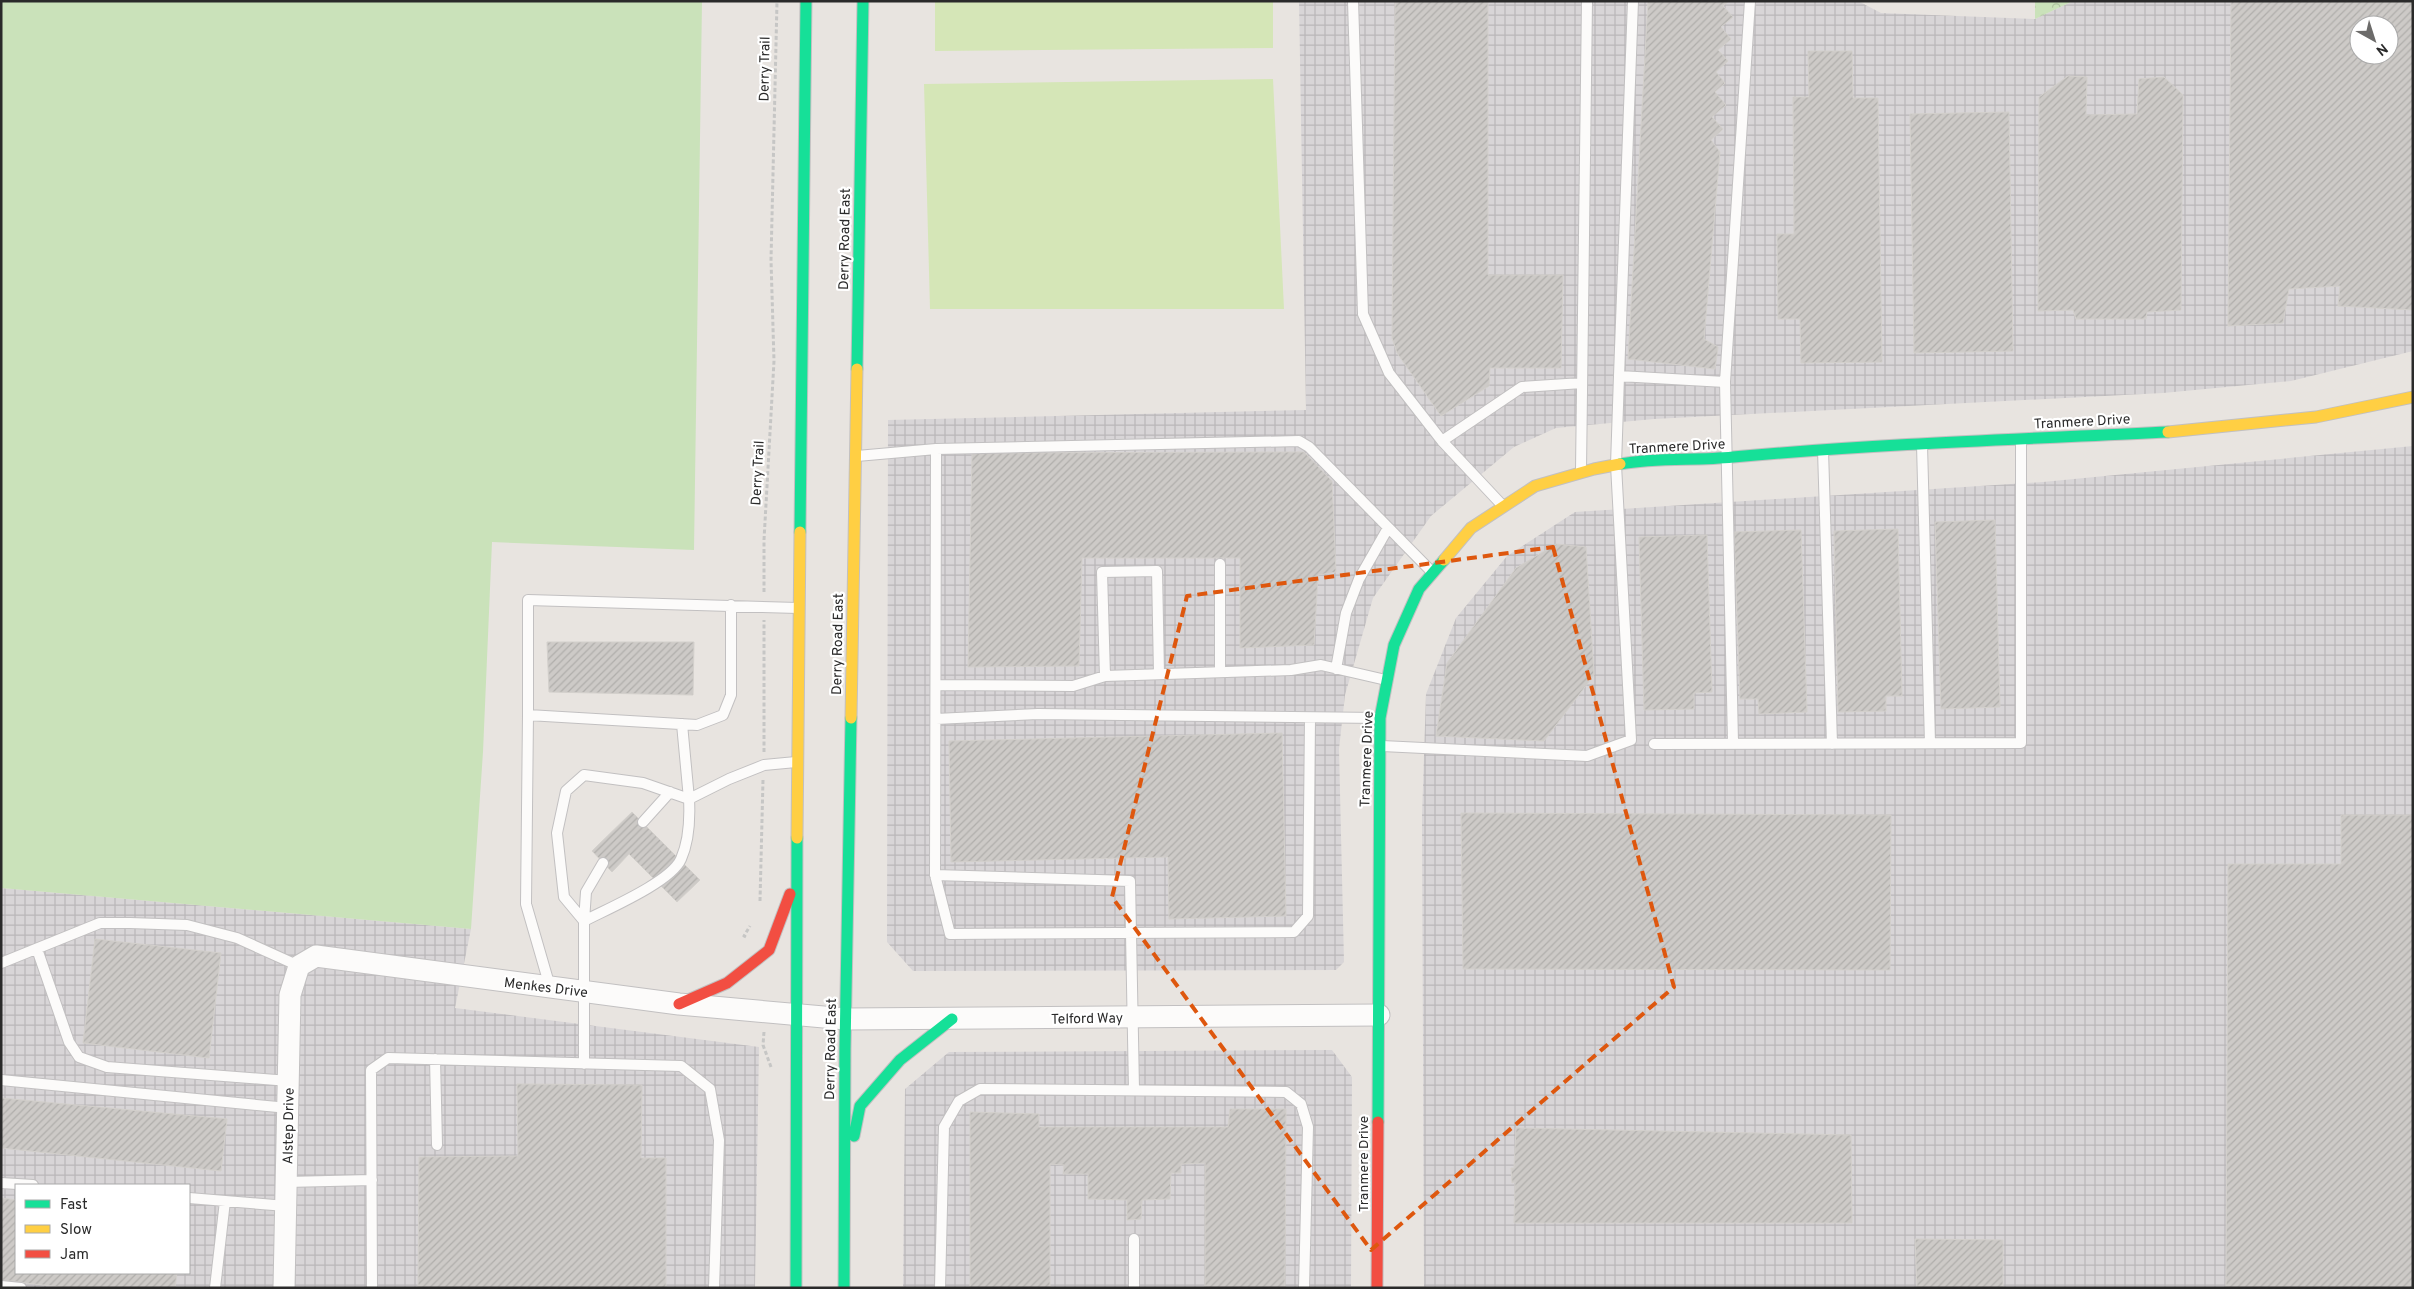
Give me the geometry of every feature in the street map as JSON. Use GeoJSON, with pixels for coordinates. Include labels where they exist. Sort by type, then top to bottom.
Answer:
{"type":"FeatureCollection","features":[{"type":"Feature","properties":{"kind":"main road"},"geometry":{"type":"LineString","coordinates":[[796,1288],[797,762],[806,1]]}},
{"type":"Feature","properties":{"kind":"main road","name":"Derry Road East"},"geometry":{"type":"LineString","coordinates":[[844,1288],[846,1019],[863,1]]}},
{"type":"Feature","properties":{"kind":"main road","name":"Tranmere Drive"},"geometry":{"type":"LineString","coordinates":[[1377,1288],[1380,718],[1394,645],[1419,589],[1472,528],[1535,486],[1581,472],[1646,459],[1726,458],[1823,449],[2176,432],[2316,417],[2413,397]]}},
{"type":"Feature","properties":{"kind":"main road"},"geometry":{"type":"LineString","coordinates":[[680,1004],[727,983],[769,950],[797,876]]}},
{"type":"Feature","properties":{"kind":"main road"},"geometry":{"type":"LineString","coordinates":[[844,1189],[860,1106],[900,1060],[952,1019]]}},
{"type":"Feature","properties":{"kind":"street","name":"Menkes Drive"},"geometry":{"type":"LineString","coordinates":[[299,966],[316,956],[680,1004],[796,1013]]}},
{"type":"Feature","properties":{"kind":"street","name":"Alstep Drive"},"geometry":{"type":"LineString","coordinates":[[284,1288],[290,995],[299,966]]}},
{"type":"Feature","properties":{"kind":"street","name":"Telford Way"},"geometry":{"type":"LineString","coordinates":[[796,1013],[846,1019],[1379,1015]]}},
{"type":"Feature","properties":{"kind":"lane"},"geometry":{"type":"LineString","coordinates":[[1353,1],[1363,314],[1389,373],[1442,441],[1504,507]]}},
{"type":"Feature","properties":{"kind":"lane"},"geometry":{"type":"LineString","coordinates":[[1581,472],[1587,1]]}},
{"type":"Feature","properties":{"kind":"lane"},"geometry":{"type":"LineString","coordinates":[[1380,746],[1587,756],[1631,740],[1616,465],[1633,1]]}},
{"type":"Feature","properties":{"kind":"lane"},"geometry":{"type":"LineString","coordinates":[[1733,742],[1726,382],[1750,1]]}},
{"type":"Feature","properties":{"kind":"lane"},"geometry":{"type":"LineString","coordinates":[[1619,376],[1726,382]]}},
{"type":"Feature","properties":{"kind":"lane"},"geometry":{"type":"LineString","coordinates":[[1442,441],[1522,386],[1582,383]]}},
{"type":"Feature","properties":{"kind":"lane"},"geometry":{"type":"LineString","coordinates":[[1654,744],[1733,742],[1832,744],[2020,743],[2021,438]]}},
{"type":"Feature","properties":{"kind":"lane"},"geometry":{"type":"LineString","coordinates":[[856,456],[936,449],[1299,441],[1309,448],[1433,573]]}},
{"type":"Feature","properties":{"kind":"lane"},"geometry":{"type":"LineString","coordinates":[[1922,444],[1930,743]]}},
{"type":"Feature","properties":{"kind":"lane"},"geometry":{"type":"LineString","coordinates":[[936,449],[935,875],[950,934],[1294,932],[1308,916],[1310,718]]}},
{"type":"Feature","properties":{"kind":"lane"},"geometry":{"type":"LineString","coordinates":[[1823,449],[1832,744]]}},
{"type":"Feature","properties":{"kind":"lane"},"geometry":{"type":"LineString","coordinates":[[1336,669],[1346,613],[1359,579],[1388,528]]}},
{"type":"Feature","properties":{"kind":"lane"},"geometry":{"type":"LineString","coordinates":[[1220,564],[1220,672]]}},
{"type":"Feature","properties":{"kind":"lane"},"geometry":{"type":"LineString","coordinates":[[1105,676],[1102,572],[1157,571],[1160,674]]}},
{"type":"Feature","properties":{"kind":"lane"},"geometry":{"type":"LineString","coordinates":[[550,987],[526,904],[528,600],[799,608]]}},
{"type":"Feature","properties":{"kind":"lane"},"geometry":{"type":"LineString","coordinates":[[528,715],[697,725],[723,715],[731,695],[731,605]]}},
{"type":"Feature","properties":{"kind":"lane"},"geometry":{"type":"LineString","coordinates":[[936,685],[1073,686],[1105,676],[1291,670],[1320,665],[1387,681]]}},
{"type":"Feature","properties":{"kind":"lane"},"geometry":{"type":"LineString","coordinates":[[936,720],[1038,714],[1380,718]]}},
{"type":"Feature","properties":{"kind":"lane"},"geometry":{"type":"LineString","coordinates":[[584,921],[658,883],[680,860],[690,820],[682,724]]}},
{"type":"Feature","properties":{"kind":"lane"},"geometry":{"type":"LineString","coordinates":[[584,921],[564,897],[557,833],[566,791],[584,775],[643,783],[689,798],[764,765],[797,762]]}},
{"type":"Feature","properties":{"kind":"lane"},"geometry":{"type":"LineString","coordinates":[[643,822],[670,792]]}},
{"type":"Feature","properties":{"kind":"lane"},"geometry":{"type":"LineString","coordinates":[[584,1064],[584,921],[586,892],[603,863]]}},
{"type":"Feature","properties":{"kind":"lane"},"geometry":{"type":"LineString","coordinates":[[935,875],[1130,881],[1134,1089]]}},
{"type":"Feature","properties":{"kind":"lane"},"geometry":{"type":"LineString","coordinates":[[1,962],[100,922],[187,926],[237,938],[299,966]]}},
{"type":"Feature","properties":{"kind":"lane"},"geometry":{"type":"LineString","coordinates":[[37,949],[69,1042],[79,1057],[107,1067],[289,1081]]}},
{"type":"Feature","properties":{"kind":"lane"},"geometry":{"type":"LineString","coordinates":[[372,1288],[371,1070],[388,1058],[681,1066],[710,1088],[719,1140],[714,1288]]}},
{"type":"Feature","properties":{"kind":"lane"},"geometry":{"type":"LineString","coordinates":[[435,1059],[437,1145]]}},
{"type":"Feature","properties":{"kind":"lane"},"geometry":{"type":"LineString","coordinates":[[1,1080],[288,1108]]}},
{"type":"Feature","properties":{"kind":"lane"},"geometry":{"type":"LineString","coordinates":[[940,1288],[944,1127],[959,1101],[980,1089],[1134,1089],[1286,1092],[1301,1104],[1308,1127],[1304,1288]]}},
{"type":"Feature","properties":{"kind":"lane"},"geometry":{"type":"LineString","coordinates":[[286,1182],[372,1180]]}},
{"type":"Feature","properties":{"kind":"lane"},"geometry":{"type":"LineString","coordinates":[[1,1183],[17,1184]]}},
{"type":"Feature","properties":{"kind":"lane"},"geometry":{"type":"LineString","coordinates":[[190,1198],[286,1206]]}},
{"type":"Feature","properties":{"kind":"lane"},"geometry":{"type":"LineString","coordinates":[[215,1288],[225,1201]]}},
{"type":"Feature","properties":{"kind":"lane"},"geometry":{"type":"LineString","coordinates":[[1134,1239],[1134,1288]]}},
{"type":"Feature","properties":{"kind":"lane"},"geometry":{"type":"LineString","coordinates":[[1,1286],[20,1288]]}},
{"type":"Feature","properties":{"kind":"path","name":"Derry Trail"},"geometry":{"type":"LineString","coordinates":[[759,905],[764,765],[764,540],[774,361],[771,260],[777,1]]}},
{"type":"Feature","properties":{"kind":"path"},"geometry":{"type":"LineString","coordinates":[[750,941],[744,936],[752,924]]}},
{"type":"Feature","properties":{"kind":"highlighted area"},"geometry":{"type":"Polygon","coordinates":[[[1553,547],[1674,987],[1371,1250],[1112,897],[1187,596],[1553,547]]]}},
{"type":"Feature","properties":{"kind":"shaded area"},"geometry":{"type":"Polygon","coordinates":[[[1299,1],[1858,1],[1881,13],[2035,19],[2073,1],[2413,1],[2413,351],[2291,381],[2163,393],[1654,419],[1556,428],[1514,447],[1431,516],[1373,598],[1345,695],[1339,749],[1344,962],[1336,970],[913,971],[887,942],[888,420],[1306,410],[1299,1]]]}},
{"type":"Feature","properties":{"kind":"shaded area"},"geometry":{"type":"Polygon","coordinates":[[[2413,446],[2413,1288],[1424,1288],[1422,817],[1426,694],[1456,618],[1507,556],[1575,512],[2043,482],[2413,446]]]}},
{"type":"Feature","properties":{"kind":"shaded area"},"geometry":{"type":"Polygon","coordinates":[[[1,888],[471,929],[455,1008],[759,1047],[755,1288],[1,1288],[1,888]]]}},
{"type":"Feature","properties":{"kind":"shaded area"},"geometry":{"type":"Polygon","coordinates":[[[1332,1050],[1352,1077],[1351,1288],[903,1288],[905,1089],[949,1052],[1332,1050]]]}},
{"type":"Feature","properties":{"kind":"green space"},"geometry":{"type":"Polygon","coordinates":[[[1,1],[702,1],[694,550],[492,542],[483,752],[471,929],[1,888],[1,1]]]}},
{"type":"Feature","properties":{"kind":"green space"},"geometry":{"type":"Polygon","coordinates":[[[935,1],[1273,1],[1273,48],[935,51],[935,1]]]}},
{"type":"Feature","properties":{"kind":"green space"},"geometry":{"type":"Polygon","coordinates":[[[2035,1],[2073,1],[2035,19],[2035,1]]]}},
{"type":"Feature","properties":{"kind":"green space"},"geometry":{"type":"Polygon","coordinates":[[[1273,79],[1284,309],[930,309],[924,84],[1273,79]]]}},
{"type":"Feature","properties":{"kind":"building"},"geometry":{"type":"Polygon","coordinates":[[[1395,1],[1488,1],[1488,275],[1563,275],[1561,368],[1490,368],[1489,386],[1441,416],[1397,353],[1392,338],[1395,1]]]}},
{"type":"Feature","properties":{"kind":"building"},"geometry":{"type":"Polygon","coordinates":[[[1648,1],[1729,1],[1723,6],[1733,17],[1721,27],[1731,39],[1718,50],[1728,61],[1716,72],[1725,83],[1715,92],[1726,105],[1712,117],[1723,129],[1711,140],[1720,152],[1704,339],[1718,347],[1715,369],[1628,359],[1648,1]]]}},
{"type":"Feature","properties":{"kind":"building"},"geometry":{"type":"Polygon","coordinates":[[[2231,1],[2413,1],[2413,310],[2338,306],[2340,286],[2289,289],[2283,323],[2228,326],[2231,1]]]}},
{"type":"Feature","properties":{"kind":"building"},"geometry":{"type":"Polygon","coordinates":[[[1808,51],[1852,51],[1853,98],[1878,98],[1882,362],[1801,363],[1800,319],[1778,319],[1777,234],[1794,234],[1793,97],[1809,97],[1808,51]]]}},
{"type":"Feature","properties":{"kind":"building"},"geometry":{"type":"Polygon","coordinates":[[[2068,76],[2087,77],[2086,115],[2137,114],[2139,79],[2164,77],[2183,95],[2181,310],[2147,312],[2146,319],[2076,319],[2073,310],[2038,311],[2039,97],[2068,76]]]}},
{"type":"Feature","properties":{"kind":"building"},"geometry":{"type":"Polygon","coordinates":[[[2009,112],[2013,351],[1914,353],[1910,114],[2009,112]]]}},
{"type":"Feature","properties":{"kind":"building"},"geometry":{"type":"Polygon","coordinates":[[[1304,452],[1332,481],[1336,572],[1318,575],[1314,645],[1240,648],[1240,558],[1082,558],[1079,666],[968,667],[972,453],[1304,452]]]}},
{"type":"Feature","properties":{"kind":"building"},"geometry":{"type":"Polygon","coordinates":[[[1995,520],[2000,707],[1941,709],[1935,522],[1995,520]]]}},
{"type":"Feature","properties":{"kind":"building"},"geometry":{"type":"Polygon","coordinates":[[[1898,529],[1902,696],[1886,696],[1886,711],[1838,712],[1834,531],[1898,529]]]}},
{"type":"Feature","properties":{"kind":"building"},"geometry":{"type":"Polygon","coordinates":[[[1801,530],[1807,712],[1759,714],[1758,699],[1740,699],[1734,532],[1801,530]]]}},
{"type":"Feature","properties":{"kind":"building"},"geometry":{"type":"Polygon","coordinates":[[[1707,535],[1712,692],[1694,693],[1694,709],[1644,710],[1639,537],[1707,535]]]}},
{"type":"Feature","properties":{"kind":"building"},"geometry":{"type":"Polygon","coordinates":[[[1556,544],[1586,547],[1594,675],[1544,741],[1436,736],[1447,663],[1516,568],[1556,544]]]}},
{"type":"Feature","properties":{"kind":"building"},"geometry":{"type":"Polygon","coordinates":[[[547,642],[694,642],[693,695],[549,692],[547,642]]]}},
{"type":"Feature","properties":{"kind":"building"},"geometry":{"type":"Polygon","coordinates":[[[1282,733],[1286,916],[1169,919],[1168,857],[951,862],[949,741],[1282,733]]]}},
{"type":"Feature","properties":{"kind":"building"},"geometry":{"type":"Polygon","coordinates":[[[632,812],[700,880],[677,902],[629,854],[612,872],[592,851],[632,812]]]}},
{"type":"Feature","properties":{"kind":"building"},"geometry":{"type":"Polygon","coordinates":[[[1461,813],[1891,815],[1890,970],[1463,969],[1461,813]]]}},
{"type":"Feature","properties":{"kind":"building"},"geometry":{"type":"Polygon","coordinates":[[[2341,815],[2413,815],[2413,1288],[2226,1288],[2228,864],[2341,864],[2341,815]]]}},
{"type":"Feature","properties":{"kind":"building"},"geometry":{"type":"Polygon","coordinates":[[[95,939],[221,953],[209,1058],[83,1043],[95,939]]]}},
{"type":"Feature","properties":{"kind":"building"},"geometry":{"type":"Polygon","coordinates":[[[517,1084],[642,1085],[641,1158],[666,1158],[666,1288],[418,1288],[419,1157],[518,1156],[517,1084]]]}},
{"type":"Feature","properties":{"kind":"building"},"geometry":{"type":"Polygon","coordinates":[[[1,1098],[227,1119],[221,1171],[1,1148],[1,1098]]]}},
{"type":"Feature","properties":{"kind":"building"},"geometry":{"type":"Polygon","coordinates":[[[1230,1109],[1286,1109],[1285,1288],[1205,1288],[1205,1163],[1181,1164],[1181,1173],[1171,1173],[1170,1199],[1142,1200],[1141,1219],[1127,1220],[1127,1200],[1088,1199],[1088,1174],[1063,1174],[1064,1165],[1050,1164],[1050,1288],[970,1288],[970,1112],[1039,1114],[1039,1127],[1228,1127],[1230,1109]]]}},
{"type":"Feature","properties":{"kind":"building"},"geometry":{"type":"Polygon","coordinates":[[[1516,1128],[1851,1135],[1852,1223],[1514,1223],[1515,1182],[1512,1183],[1511,1168],[1514,1168],[1516,1128]]]}},
{"type":"Feature","properties":{"kind":"building"},"geometry":{"type":"Polygon","coordinates":[[[1,1198],[15,1200],[15,1274],[177,1274],[175,1288],[68,1288],[1,1280],[1,1198]]]}},
{"type":"Feature","properties":{"kind":"building"},"geometry":{"type":"Polygon","coordinates":[[[1915,1239],[2003,1240],[2003,1288],[1917,1288],[1915,1239]]]}},
{"type":"Feature","properties":{"kind":"traffic: fast"},"geometry":{"type":"LineString","coordinates":[[800,532],[806,1]]}},
{"type":"Feature","properties":{"kind":"traffic: fast"},"geometry":{"type":"LineString","coordinates":[[857,369],[863,1]]}},
{"type":"Feature","properties":{"kind":"traffic: fast"},"geometry":{"type":"LineString","coordinates":[[1620,464],[1896,445],[2168,432]]}},
{"type":"Feature","properties":{"kind":"traffic: fast"},"geometry":{"type":"LineString","coordinates":[[1378,1122],[1380,718],[1394,645],[1419,589],[1444,560]]}},
{"type":"Feature","properties":{"kind":"traffic: fast"},"geometry":{"type":"LineString","coordinates":[[844,1288],[845,1049],[851,718]]}},
{"type":"Feature","properties":{"kind":"traffic: fast"},"geometry":{"type":"LineString","coordinates":[[796,1288],[797,838]]}},
{"type":"Feature","properties":{"kind":"traffic: fast"},"geometry":{"type":"LineString","coordinates":[[854,1136],[860,1106],[900,1060],[952,1019]]}},
{"type":"Feature","properties":{"kind":"traffic: slow"},"geometry":{"type":"LineString","coordinates":[[851,718],[857,369]]}},
{"type":"Feature","properties":{"kind":"traffic: slow"},"geometry":{"type":"LineString","coordinates":[[2168,432],[2316,417],[2413,397]]}},
{"type":"Feature","properties":{"kind":"traffic: slow"},"geometry":{"type":"LineString","coordinates":[[1444,560],[1471,528],[1535,486],[1594,469],[1620,464]]}},
{"type":"Feature","properties":{"kind":"traffic: slow"},"geometry":{"type":"LineString","coordinates":[[797,838],[800,532]]}},
{"type":"Feature","properties":{"kind":"traffic: jam"},"geometry":{"type":"LineString","coordinates":[[679,1004],[727,983],[769,950],[790,894]]}},
{"type":"Feature","properties":{"kind":"traffic: jam"},"geometry":{"type":"LineString","coordinates":[[1377,1288],[1378,1122]]}}]}
